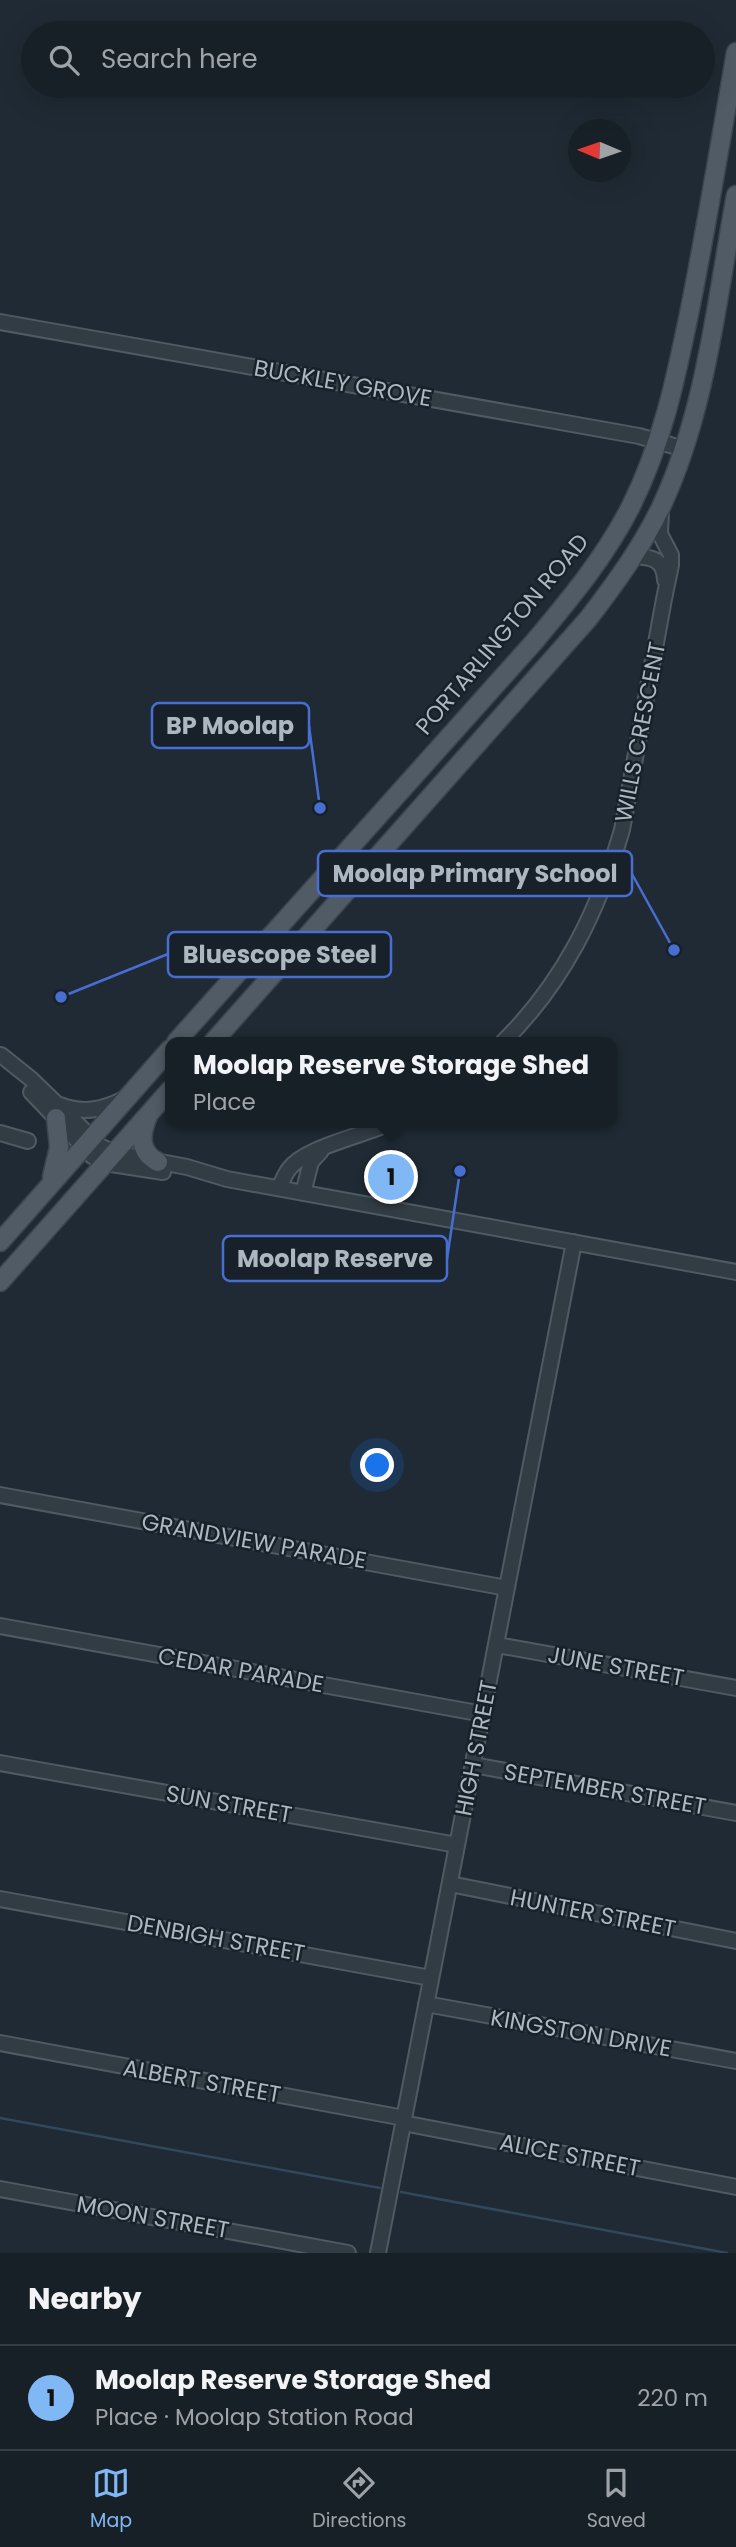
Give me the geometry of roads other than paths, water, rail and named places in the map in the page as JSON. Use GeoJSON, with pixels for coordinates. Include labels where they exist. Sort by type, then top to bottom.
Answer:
{"type":"FeatureCollection","features":[{"type":"Feature","properties":{"kind":"main road","name":"PORTARLINGTON ROAD"},"geometry":{"type":"LineString","coordinates":[[180,1037],[574,594],[608,547],[629,509],[659,441],[672,395],[698,268],[736,53]]}},
{"type":"Feature","properties":{"kind":"main road"},"geometry":{"type":"LineString","coordinates":[[217,1037],[588,619],[633,556],[661,508],[684,449],[699,394],[736,195]]}},
{"type":"Feature","properties":{"kind":"main road"},"geometry":{"type":"LineString","coordinates":[[0,1242],[165,1055]]}},
{"type":"Feature","properties":{"kind":"main road"},"geometry":{"type":"LineString","coordinates":[[0,1282],[165,1095]]}},
{"type":"Feature","properties":{"kind":"main road"},"geometry":{"type":"LineString","coordinates":[[43,1192],[57,1161],[59,1133],[55,1110]]}},
{"type":"Feature","properties":{"kind":"main road"},"geometry":{"type":"LineString","coordinates":[[149,1113],[142,1143],[147,1156],[158,1162]]}},
{"type":"Feature","properties":{"kind":"street","name":"BUCKLEY GROVE"},"geometry":{"type":"LineString","coordinates":[[0,322],[625,433],[684,449]]}},
{"type":"Feature","properties":{"kind":"street","name":"WILLS CRESCENT"},"geometry":{"type":"LineString","coordinates":[[508,1037],[533,1009],[566,963],[601,894],[622,830],[671,565],[671,555],[660,534],[661,508]]}},
{"type":"Feature","properties":{"kind":"street","name":"WILLS CRESCENT"},"geometry":{"type":"LineString","coordinates":[[633,556],[649,556],[662,565],[665,574],[664,598]]}},
{"type":"Feature","properties":{"kind":"street"},"geometry":{"type":"LineString","coordinates":[[1,1054],[25,1086],[55,1110],[87,1142],[100,1146],[109,1158],[185,1175],[227,1179]]}},
{"type":"Feature","properties":{"kind":"street"},"geometry":{"type":"LineString","coordinates":[[55,1110],[93,1110],[127,1097]]}},
{"type":"Feature","properties":{"kind":"street"},"geometry":{"type":"LineString","coordinates":[[279,1188],[289,1168],[301,1157],[313,1150],[377,1128]]}},
{"type":"Feature","properties":{"kind":"street"},"geometry":{"type":"LineString","coordinates":[[0,1133],[28,1140]]}},
{"type":"Feature","properties":{"kind":"street"},"geometry":{"type":"LineString","coordinates":[[303,1193],[310,1162],[325,1148]]}},
{"type":"Feature","properties":{"kind":"street"},"geometry":{"type":"LineString","coordinates":[[109,1158],[158,1162],[227,1179],[736,1272]]}},
{"type":"Feature","properties":{"kind":"street","name":"HIGH STREET"},"geometry":{"type":"LineString","coordinates":[[378,2253],[574,1242]]}},
{"type":"Feature","properties":{"kind":"street","name":"GRANDVIEW PARADE"},"geometry":{"type":"LineString","coordinates":[[0,1495],[507,1588]]}},
{"type":"Feature","properties":{"kind":"street","name":"CEDAR PARADE"},"geometry":{"type":"LineString","coordinates":[[0,1626],[483,1714]]}},
{"type":"Feature","properties":{"kind":"street","name":"JUNE STREET"},"geometry":{"type":"LineString","coordinates":[[496,1644],[736,1688]]}},
{"type":"Feature","properties":{"kind":"street","name":"SUN STREET"},"geometry":{"type":"LineString","coordinates":[[0,1763],[457,1845]]}},
{"type":"Feature","properties":{"kind":"street","name":"SEPTEMBER STREET"},"geometry":{"type":"LineString","coordinates":[[473,1765],[736,1813]]}},
{"type":"Feature","properties":{"kind":"street","name":"HUNTER STREET"},"geometry":{"type":"LineString","coordinates":[[450,1884],[736,1941]]}},
{"type":"Feature","properties":{"kind":"street","name":"DENBIGH STREET"},"geometry":{"type":"LineString","coordinates":[[0,1899],[431,1978]]}},
{"type":"Feature","properties":{"kind":"street","name":"KINGSTON DRIVE"},"geometry":{"type":"LineString","coordinates":[[426,2004],[736,2061]]}},
{"type":"Feature","properties":{"kind":"street","name":"ALBERT STREET"},"geometry":{"type":"LineString","coordinates":[[0,2043],[403,2120]]}},
{"type":"Feature","properties":{"kind":"street","name":"ALICE STREET"},"geometry":{"type":"LineString","coordinates":[[403,2120],[736,2187]]}},
{"type":"Feature","properties":{"kind":"street","name":"MOON STREET"},"geometry":{"type":"LineString","coordinates":[[0,2189],[348,2253]]}},
{"type":"Feature","properties":{"kind":"waterway"},"geometry":{"type":"LineString","coordinates":[[0,2118],[380,2188]]}},
{"type":"Feature","properties":{"kind":"waterway"},"geometry":{"type":"LineString","coordinates":[[401,2192],[727,2253]]}},
{"type":"Feature","properties":{"kind":"place","name":"BP Moolap"},"geometry":{"type":"Point","coordinates":[320,808]}},
{"type":"Feature","properties":{"kind":"place","name":"Moolap Primary School"},"geometry":{"type":"Point","coordinates":[674,950]}},
{"type":"Feature","properties":{"kind":"place","name":"Bluescope Steel"},"geometry":{"type":"Point","coordinates":[61,997]}},
{"type":"Feature","properties":{"kind":"place","name":"Moolap Reserve"},"geometry":{"type":"Point","coordinates":[460,1171]}},
{"type":"Feature","properties":{"kind":"place","name":"Moolap Reserve Storage Shed"},"geometry":{"type":"Point","coordinates":[391,1177]}}]}
